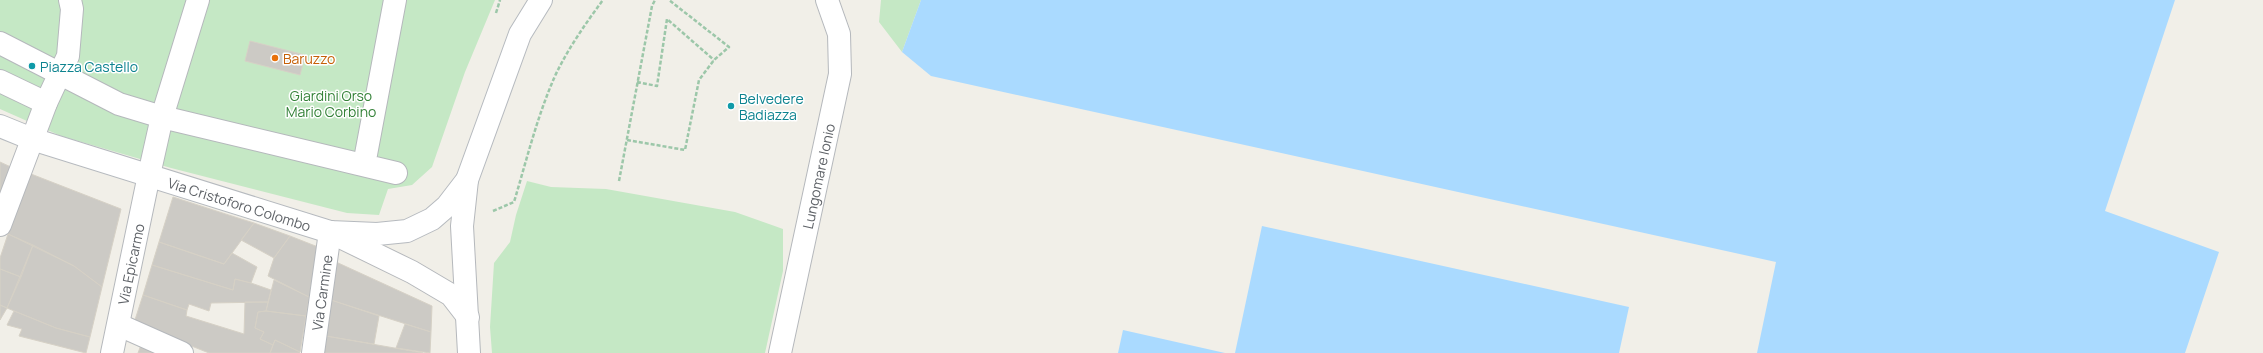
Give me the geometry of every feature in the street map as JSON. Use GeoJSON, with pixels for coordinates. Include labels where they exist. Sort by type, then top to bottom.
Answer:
{"type":"FeatureCollection","features":[{"type":"Feature","properties":{"kind":"street"},"geometry":{"type":"LineString","coordinates":[[0,225],[46,103],[68,56],[72,9],[70,0]]}},
{"type":"Feature","properties":{"kind":"street","name":"Via Epicarmo"},"geometry":{"type":"LineString","coordinates":[[112,353],[162,117],[198,0]]}},
{"type":"Feature","properties":{"kind":"street"},"geometry":{"type":"LineString","coordinates":[[364,165],[395,0]]}},
{"type":"Feature","properties":{"kind":"street"},"geometry":{"type":"LineString","coordinates":[[469,353],[462,226],[467,180],[520,34],[541,0]]}},
{"type":"Feature","properties":{"kind":"street","name":"Lungomare Ionio"},"geometry":{"type":"LineString","coordinates":[[780,353],[840,74],[839,34],[827,0]]}},
{"type":"Feature","properties":{"kind":"street"},"geometry":{"type":"LineString","coordinates":[[0,43],[119,104],[162,117],[396,173]]}},
{"type":"Feature","properties":{"kind":"street"},"geometry":{"type":"LineString","coordinates":[[0,81],[46,103]]}},
{"type":"Feature","properties":{"kind":"street","name":"Via Cristoforo Colombo"},"geometry":{"type":"LineString","coordinates":[[0,126],[32,139],[330,232],[377,234],[407,231],[432,219],[447,206],[467,180]]}},
{"type":"Feature","properties":{"kind":"street"},"geometry":{"type":"LineString","coordinates":[[330,232],[412,272],[451,295],[468,317]]}},
{"type":"Feature","properties":{"kind":"street","name":"Via Carmine"},"geometry":{"type":"LineString","coordinates":[[313,353],[330,232]]}},
{"type":"Feature","properties":{"kind":"street"},"geometry":{"type":"LineString","coordinates":[[118,325],[182,353]]}},
{"type":"Feature","properties":{"kind":"path"},"geometry":{"type":"LineString","coordinates":[[493,19],[500,0]]}},
{"type":"Feature","properties":{"kind":"path"},"geometry":{"type":"LineString","coordinates":[[462,226],[514,202],[536,127],[552,82],[585,24],[602,0]]}},
{"type":"Feature","properties":{"kind":"path"},"geometry":{"type":"LineString","coordinates":[[619,181],[652,6],[655,0]]}},
{"type":"Feature","properties":{"kind":"path"},"geometry":{"type":"LineString","coordinates":[[627,140],[685,150],[699,80],[714,60],[729,47],[669,0]]}},
{"type":"Feature","properties":{"kind":"path"},"geometry":{"type":"LineString","coordinates":[[638,82],[657,86],[667,20],[714,60]]}},
{"type":"Feature","properties":{"kind":"green space","name":"Giardini Orso Mario Corbino"},"geometry":{"type":"Polygon","coordinates":[[[0,0],[495,0],[465,72],[432,167],[412,185],[388,189],[379,215],[347,213],[171,168],[61,136],[0,109],[0,0]]]}},
{"type":"Feature","properties":{"kind":"green space"},"geometry":{"type":"Polygon","coordinates":[[[881,0],[921,0],[902,52],[879,22],[881,0]]]}},
{"type":"Feature","properties":{"kind":"green space"},"geometry":{"type":"Polygon","coordinates":[[[527,181],[551,187],[606,189],[735,212],[783,229],[783,271],[765,353],[492,353],[490,327],[494,263],[510,242],[516,215],[527,181]]]}},
{"type":"Feature","properties":{"kind":"water"},"geometry":{"type":"Polygon","coordinates":[[[921,0],[2175,0],[2105,211],[2219,252],[2185,353],[1757,353],[1776,262],[931,76],[902,52],[921,0]]]}},
{"type":"Feature","properties":{"kind":"water"},"geometry":{"type":"Polygon","coordinates":[[[1262,226],[1629,307],[1619,353],[1235,353],[1262,226]]]}},
{"type":"Feature","properties":{"kind":"water"},"geometry":{"type":"Polygon","coordinates":[[[1123,330],[1225,353],[1118,353],[1123,330]]]}},
{"type":"Feature","properties":{"kind":"building","name":"Baruzzo"},"geometry":{"type":"Polygon","coordinates":[[[250,41],[305,55],[300,75],[245,61],[250,41]]]}},
{"type":"Feature","properties":{"kind":"building"},"geometry":{"type":"Polygon","coordinates":[[[0,162],[13,168],[0,202],[0,162]]]}},
{"type":"Feature","properties":{"kind":"building"},"geometry":{"type":"Polygon","coordinates":[[[31,174],[121,209],[102,287],[74,266],[8,234],[31,174]]]}},
{"type":"Feature","properties":{"kind":"building"},"geometry":{"type":"Polygon","coordinates":[[[173,197],[254,223],[224,264],[159,242],[173,197]]]}},
{"type":"Feature","properties":{"kind":"building"},"geometry":{"type":"Polygon","coordinates":[[[254,223],[290,236],[274,258],[241,240],[254,223]]]}},
{"type":"Feature","properties":{"kind":"building"},"geometry":{"type":"Polygon","coordinates":[[[8,234],[33,245],[21,277],[0,269],[0,258],[8,234]]]}},
{"type":"Feature","properties":{"kind":"building"},"geometry":{"type":"Polygon","coordinates":[[[290,236],[318,247],[309,297],[268,276],[274,258],[290,236]]]}},
{"type":"Feature","properties":{"kind":"building"},"geometry":{"type":"Polygon","coordinates":[[[159,242],[224,264],[232,253],[257,267],[251,283],[235,279],[233,290],[152,265],[159,242]]]}},
{"type":"Feature","properties":{"kind":"building"},"geometry":{"type":"Polygon","coordinates":[[[33,245],[74,266],[102,287],[90,337],[56,328],[7,308],[33,245]]]}},
{"type":"Feature","properties":{"kind":"building"},"geometry":{"type":"Polygon","coordinates":[[[336,262],[432,306],[431,332],[331,300],[336,262]]]}},
{"type":"Feature","properties":{"kind":"building"},"geometry":{"type":"Polygon","coordinates":[[[152,265],[233,290],[235,279],[251,283],[271,290],[268,302],[211,303],[209,311],[189,304],[187,310],[143,295],[152,265]]]}},
{"type":"Feature","properties":{"kind":"building"},"geometry":{"type":"Polygon","coordinates":[[[0,269],[21,277],[7,308],[0,305],[0,269]]]}},
{"type":"Feature","properties":{"kind":"building"},"geometry":{"type":"Polygon","coordinates":[[[274,280],[309,297],[306,316],[266,311],[274,280]]]}},
{"type":"Feature","properties":{"kind":"building"},"geometry":{"type":"Polygon","coordinates":[[[143,295],[187,310],[186,316],[244,334],[245,302],[268,302],[266,311],[258,312],[255,328],[264,332],[260,339],[273,345],[270,353],[209,353],[134,323],[143,295]]]}},
{"type":"Feature","properties":{"kind":"building"},"geometry":{"type":"Polygon","coordinates":[[[331,300],[379,316],[374,344],[326,336],[331,300]]]}},
{"type":"Feature","properties":{"kind":"building"},"geometry":{"type":"Polygon","coordinates":[[[0,305],[7,308],[0,320],[0,305]]]}},
{"type":"Feature","properties":{"kind":"building"},"geometry":{"type":"Polygon","coordinates":[[[14,311],[56,328],[90,337],[86,353],[19,336],[22,329],[7,325],[14,311]]]}},
{"type":"Feature","properties":{"kind":"building"},"geometry":{"type":"Polygon","coordinates":[[[266,311],[306,316],[300,352],[275,340],[273,345],[260,339],[264,332],[255,328],[258,312],[266,311]]]}},
{"type":"Feature","properties":{"kind":"building"},"geometry":{"type":"Polygon","coordinates":[[[405,324],[431,332],[430,353],[396,348],[405,324]]]}},
{"type":"Feature","properties":{"kind":"building"},"geometry":{"type":"Polygon","coordinates":[[[326,336],[423,353],[323,353],[326,336]]]}},
{"type":"Feature","properties":{"kind":"building"},"geometry":{"type":"Polygon","coordinates":[[[275,340],[300,352],[270,353],[275,340]]]}},
{"type":"Feature","properties":{"kind":"building"},"geometry":{"type":"Polygon","coordinates":[[[141,345],[160,353],[138,353],[141,345]]]}},
{"type":"Feature","properties":{"kind":"place","name":"Baruzzo"},"geometry":{"type":"Point","coordinates":[275,58]}},
{"type":"Feature","properties":{"kind":"place","name":"Piazza Castello"},"geometry":{"type":"Point","coordinates":[32,66]}},
{"type":"Feature","properties":{"kind":"place","name":"Belvedere Badiazza"},"geometry":{"type":"Point","coordinates":[731,106]}}]}
